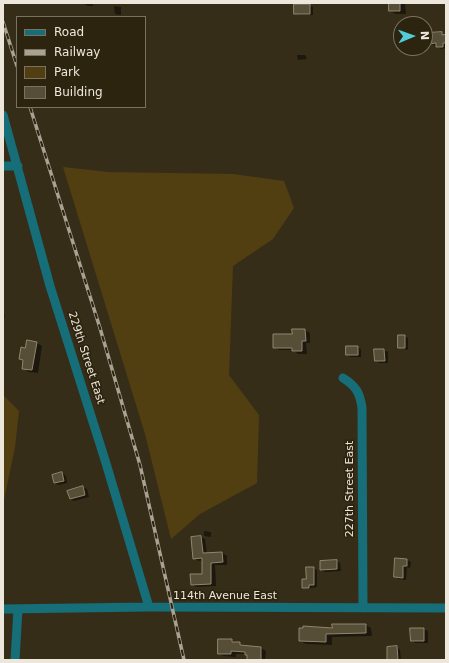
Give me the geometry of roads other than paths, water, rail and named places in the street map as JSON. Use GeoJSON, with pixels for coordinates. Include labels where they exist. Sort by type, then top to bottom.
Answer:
{"type":"FeatureCollection","features":[{"type":"Feature","properties":{"kind":"street","name":"229th Street East"},"geometry":{"type":"LineString","coordinates":[[3,115],[50,286],[149,607]]}},
{"type":"Feature","properties":{"kind":"street"},"geometry":{"type":"LineString","coordinates":[[3,166],[18,166]]}},
{"type":"Feature","properties":{"kind":"street","name":"227th Street East"},"geometry":{"type":"LineString","coordinates":[[343,378],[359,392],[362,408],[363,608]]}},
{"type":"Feature","properties":{"kind":"street","name":"114th Avenue East"},"geometry":{"type":"LineString","coordinates":[[3,609],[149,607],[446,608]]}},
{"type":"Feature","properties":{"kind":"street"},"geometry":{"type":"LineString","coordinates":[[15,660],[18,609]]}},
{"type":"Feature","properties":{"kind":"railway"},"geometry":{"type":"LineString","coordinates":[[3,22],[16,63]]}},
{"type":"Feature","properties":{"kind":"railway"},"geometry":{"type":"LineString","coordinates":[[30,108],[100,328],[140,465],[184,660]]}}]}
